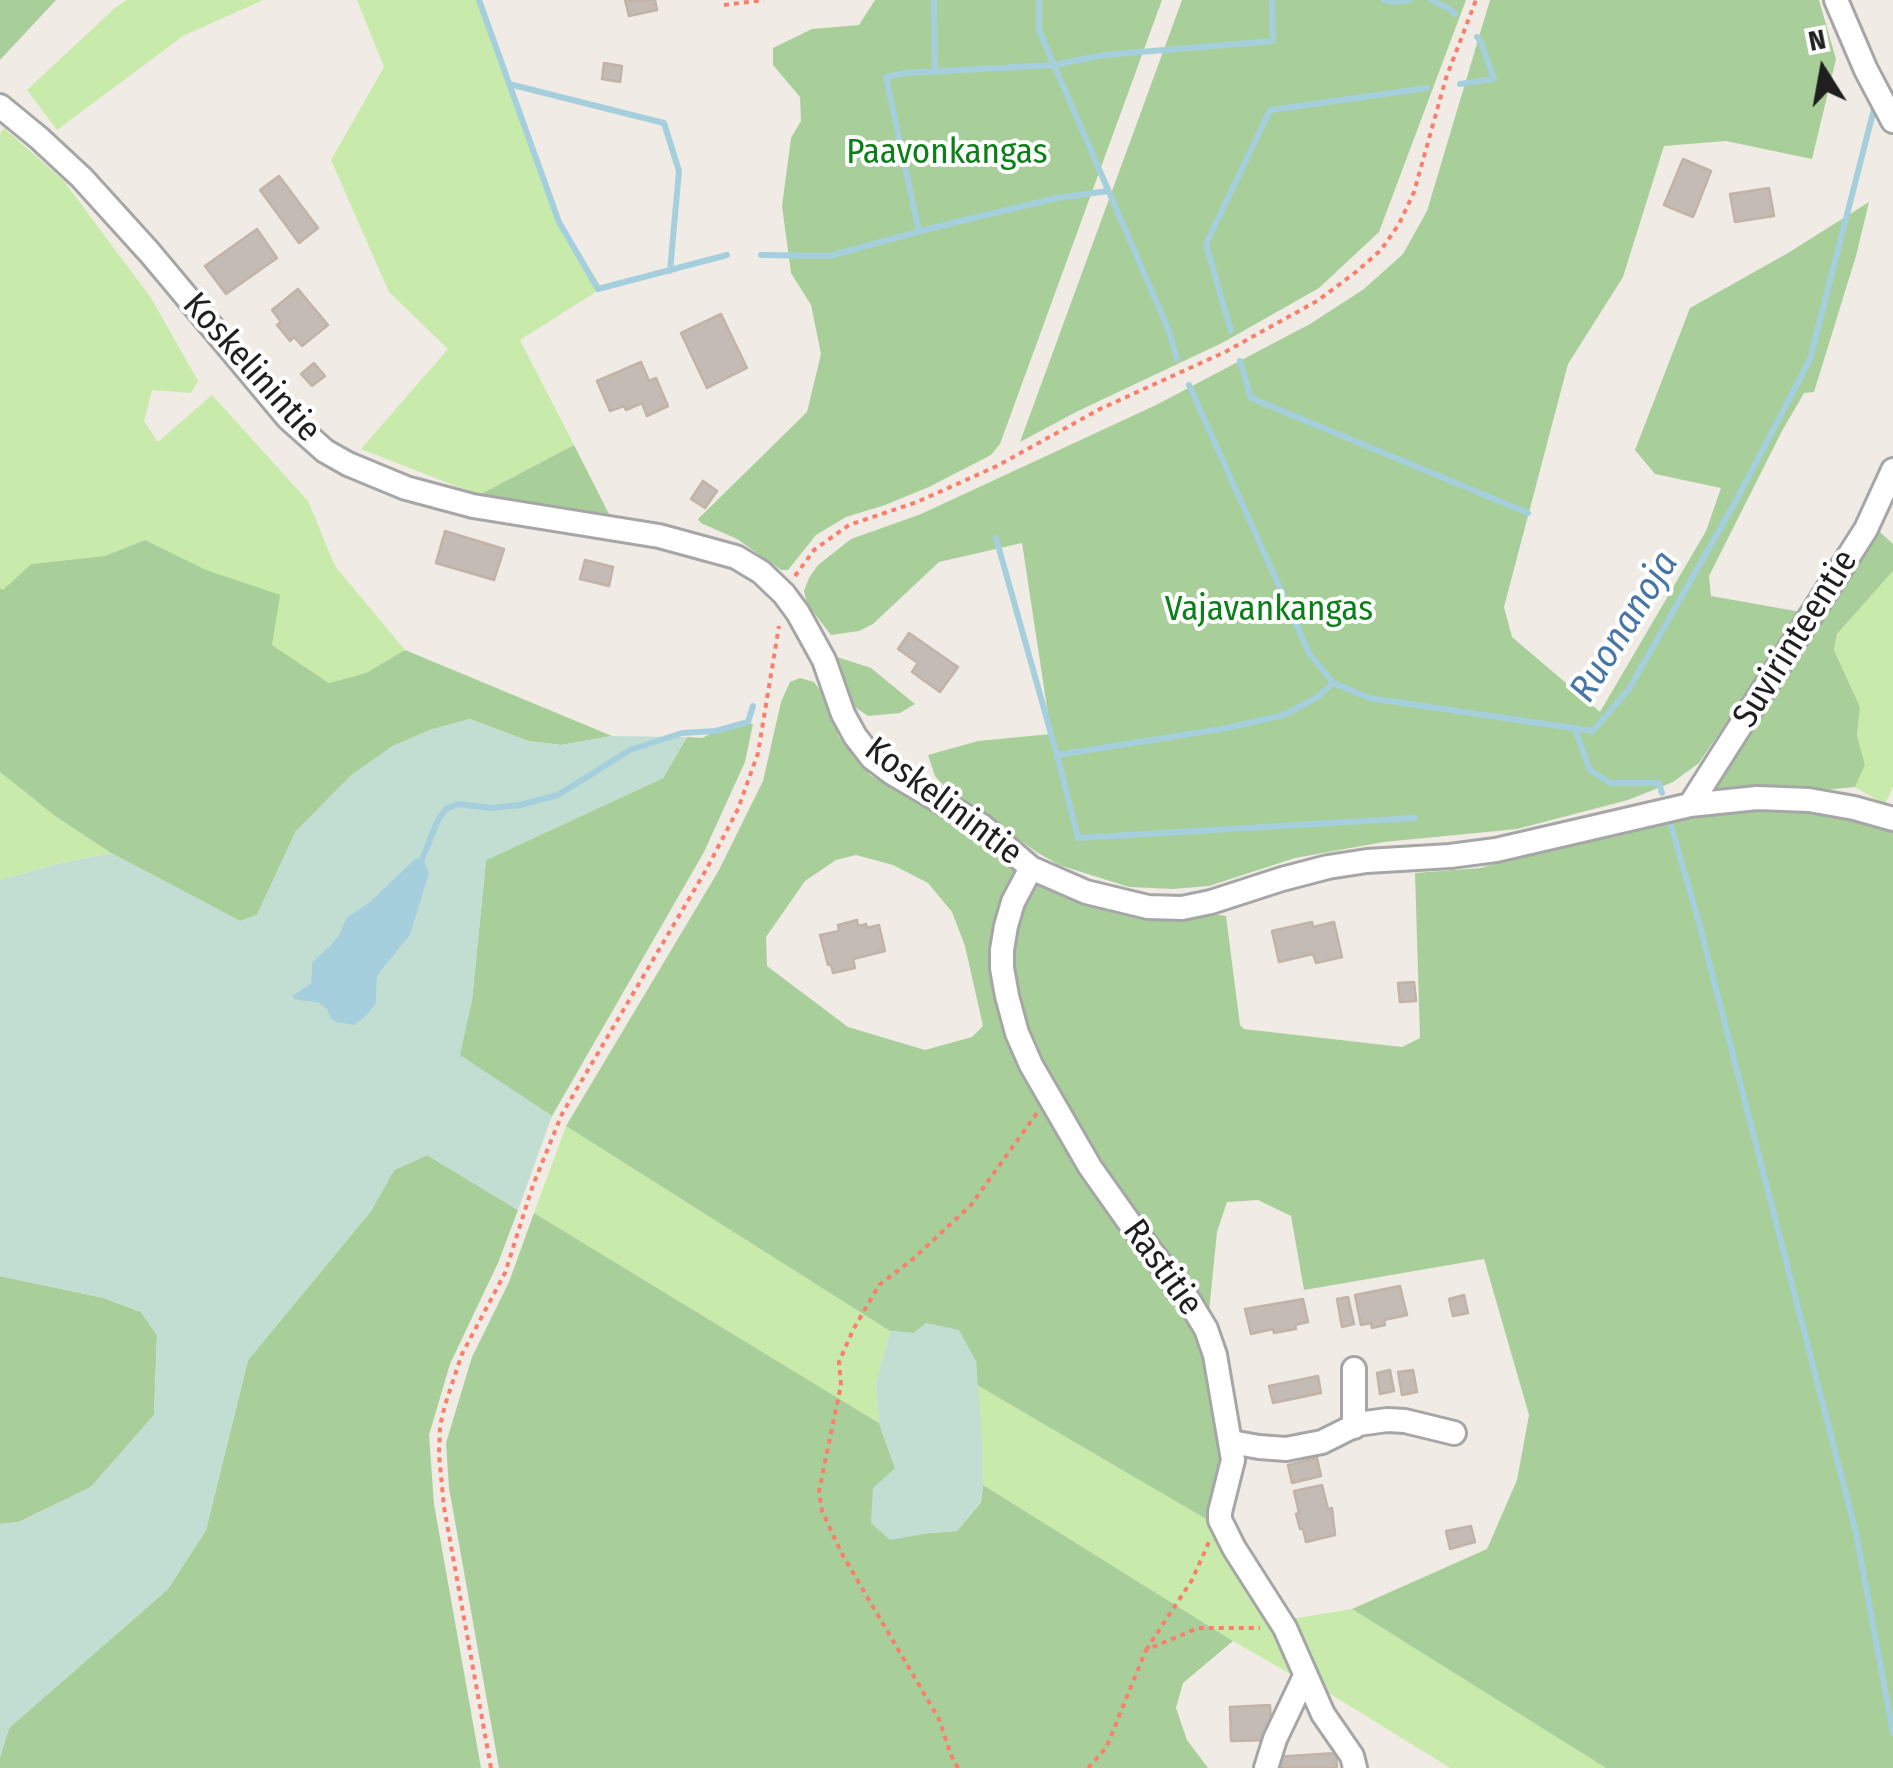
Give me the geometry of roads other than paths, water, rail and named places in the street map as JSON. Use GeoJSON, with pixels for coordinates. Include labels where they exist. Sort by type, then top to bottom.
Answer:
{"type":"FeatureCollection","features":[{"type":"Feature","properties":{"kind":"street"},"geometry":{"type":"LineString","coordinates":[[1836,0],[1893,122]]}},
{"type":"Feature","properties":{"kind":"street","name":"Koskelinintie"},"geometry":{"type":"LineString","coordinates":[[0,106],[82,178],[150,252],[288,418],[325,451],[406,488],[473,506],[659,536],[736,557],[784,594],[810,632],[843,714],[872,758],[892,774],[982,826],[1031,868],[1086,892],[1148,907],[1182,908],[1328,867],[1496,850],[1690,805],[1757,798],[1808,800],[1893,819]]}},
{"type":"Feature","properties":{"kind":"street","name":"Suvirinteentie"},"geometry":{"type":"LineString","coordinates":[[1690,805],[1866,529],[1893,470]]}},
{"type":"Feature","properties":{"kind":"street","name":"Rastitie"},"geometry":{"type":"LineString","coordinates":[[1031,868],[1006,926],[1002,968],[1017,1033],[1048,1097],[1090,1168],[1190,1301],[1206,1329],[1215,1355],[1231,1442],[1231,1473],[1220,1520],[1285,1628],[1305,1676]]}},
{"type":"Feature","properties":{"kind":"street"},"geometry":{"type":"LineString","coordinates":[[1354,1368],[1354,1427]]}},
{"type":"Feature","properties":{"kind":"street"},"geometry":{"type":"LineString","coordinates":[[1231,1442],[1286,1449],[1322,1442],[1371,1421],[1386,1420],[1454,1433]]}},
{"type":"Feature","properties":{"kind":"street"},"geometry":{"type":"LineString","coordinates":[[1266,1768],[1305,1676]]}},
{"type":"Feature","properties":{"kind":"street"},"geometry":{"type":"LineString","coordinates":[[1305,1676],[1323,1714],[1352,1756],[1355,1768]]}},
{"type":"Feature","properties":{"kind":"water"},"geometry":{"type":"Polygon","coordinates":[[[423,857],[429,874],[410,935],[377,976],[376,1004],[368,1014],[355,1025],[336,1022],[319,1003],[294,999],[293,995],[311,983],[312,962],[339,935],[346,918],[371,901],[415,859],[423,857]]]}},
{"type":"Feature","properties":{"kind":"waterway"},"geometry":{"type":"LineString","coordinates":[[479,0],[559,222],[598,289],[727,255]]}},
{"type":"Feature","properties":{"kind":"waterway"},"geometry":{"type":"LineString","coordinates":[[934,0],[935,71]]}},
{"type":"Feature","properties":{"kind":"waterway","name":"Ruonanoja"},"geometry":{"type":"LineString","coordinates":[[1039,0],[1039,30],[1169,331],[1177,359]]}},
{"type":"Feature","properties":{"kind":"waterway"},"geometry":{"type":"LineString","coordinates":[[919,232],[886,77],[1054,65],[1104,55],[1273,41],[1272,0]]}},
{"type":"Feature","properties":{"kind":"waterway"},"geometry":{"type":"LineString","coordinates":[[1384,0],[1410,0]]}},
{"type":"Feature","properties":{"kind":"waterway"},"geometry":{"type":"LineString","coordinates":[[1431,0],[1455,14]]}},
{"type":"Feature","properties":{"kind":"waterway"},"geometry":{"type":"LineString","coordinates":[[1460,84],[1494,79],[1477,37]]}},
{"type":"Feature","properties":{"kind":"waterway"},"geometry":{"type":"LineString","coordinates":[[509,84],[664,123],[679,171],[670,271]]}},
{"type":"Feature","properties":{"kind":"waterway"},"geometry":{"type":"LineString","coordinates":[[1231,331],[1206,244],[1270,110],[1427,88]]}},
{"type":"Feature","properties":{"kind":"waterway","name":"Ruonanoja"},"geometry":{"type":"LineString","coordinates":[[1189,385],[1309,653],[1333,683],[1369,698],[1593,731],[1629,689],[1737,499],[1810,359],[1874,109]]}},
{"type":"Feature","properties":{"kind":"waterway"},"geometry":{"type":"LineString","coordinates":[[761,255],[829,256],[1057,198],[1108,191]]}},
{"type":"Feature","properties":{"kind":"waterway"},"geometry":{"type":"LineString","coordinates":[[1240,361],[1251,398],[1528,513]]}},
{"type":"Feature","properties":{"kind":"waterway"},"geometry":{"type":"LineString","coordinates":[[996,538],[1057,755],[1284,715],[1316,698],[1333,683]]}},
{"type":"Feature","properties":{"kind":"waterway"},"geometry":{"type":"LineString","coordinates":[[423,857],[446,809],[458,804],[491,808],[520,805],[558,795],[630,750],[682,733],[716,731],[748,722],[753,706]]}},
{"type":"Feature","properties":{"kind":"waterway"},"geometry":{"type":"LineString","coordinates":[[1575,729],[1590,770],[1610,783],[1659,783],[1662,793]]}},
{"type":"Feature","properties":{"kind":"waterway"},"geometry":{"type":"LineString","coordinates":[[1057,755],[1078,838],[1415,818]]}},
{"type":"Feature","properties":{"kind":"waterway"},"geometry":{"type":"LineString","coordinates":[[1671,826],[1856,1533],[1893,1733]]}},
{"type":"Feature","properties":{"kind":"park label","name":"Paavonkangas"},"geometry":{"type":"Point","coordinates":[947,153]}},
{"type":"Feature","properties":{"kind":"park label","name":"Vajavankangas"},"geometry":{"type":"Point","coordinates":[1269,610]}}]}
